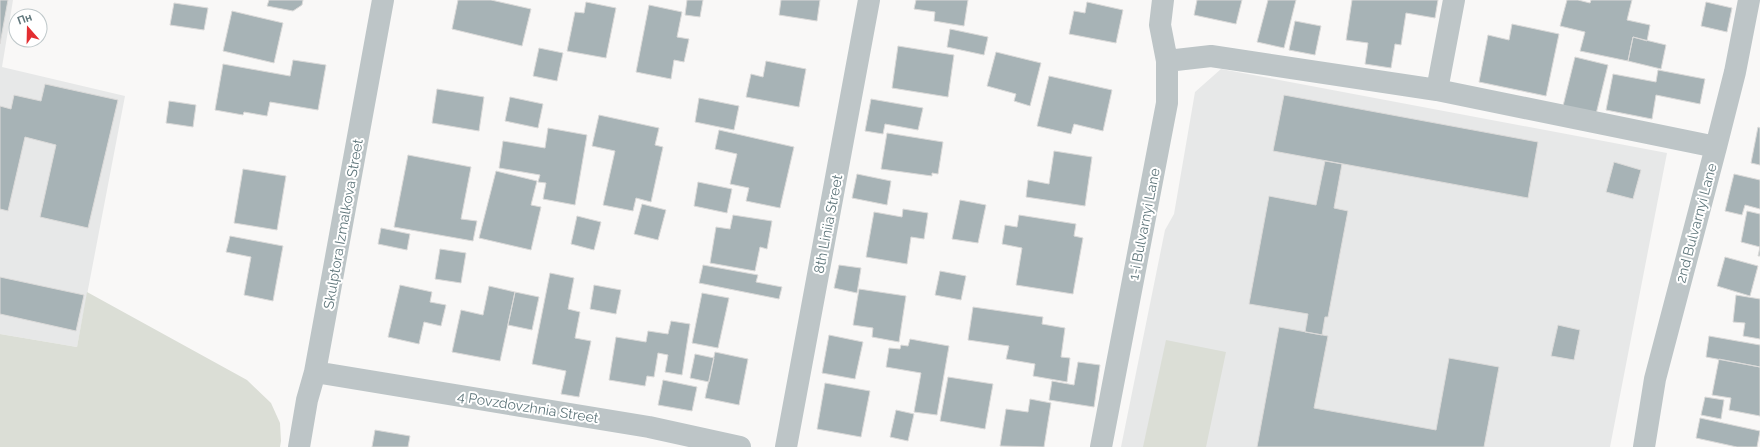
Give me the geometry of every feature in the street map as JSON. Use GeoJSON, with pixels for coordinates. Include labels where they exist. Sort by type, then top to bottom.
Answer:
{"type":"FeatureCollection","features":[{"type":"Feature","properties":{"kind":"street","name":"Skulptora Izmalkova Street"},"geometry":{"type":"LineString","coordinates":[[299,447],[315,372],[383,0]]}},
{"type":"Feature","properties":{"kind":"street","name":"8th Liniia Street"},"geometry":{"type":"LineString","coordinates":[[786,447],[869,0]]}},
{"type":"Feature","properties":{"kind":"street","name":"1-i Bulvarnyi Lane"},"geometry":{"type":"LineString","coordinates":[[1101,447],[1168,103],[1167,62],[1160,25],[1163,0]]}},
{"type":"Feature","properties":{"kind":"street"},"geometry":{"type":"LineString","coordinates":[[1436,90],[1454,0]]}},
{"type":"Feature","properties":{"kind":"street","name":"2nd Bulvarnyi Lane"},"geometry":{"type":"LineString","coordinates":[[1644,447],[1655,379],[1735,72],[1749,0]]}},
{"type":"Feature","properties":{"kind":"street"},"geometry":{"type":"LineString","coordinates":[[1167,62],[1212,56],[1436,90],[1716,147]]}},
{"type":"Feature","properties":{"kind":"street","name":"4 Povzdovzhnia Street"},"geometry":{"type":"LineString","coordinates":[[315,372],[649,427],[740,447]]}},
{"type":"Feature","properties":{"kind":"shaded area"},"geometry":{"type":"Polygon","coordinates":[[[0,0],[13,0],[12,8],[8,8],[8,30],[2,67],[125,96],[77,347],[0,334],[0,0]]]}},
{"type":"Feature","properties":{"kind":"shaded area"},"geometry":{"type":"Polygon","coordinates":[[[1221,69],[1667,153],[1610,447],[1121,447],[1165,230],[1174,214],[1195,92],[1221,69]]]}},
{"type":"Feature","properties":{"kind":"shaded area"},"geometry":{"type":"Polygon","coordinates":[[[87,292],[247,380],[271,403],[280,423],[280,447],[0,447],[0,334],[77,347],[87,292]]]}},
{"type":"Feature","properties":{"kind":"shaded area"},"geometry":{"type":"Polygon","coordinates":[[[1166,340],[1226,352],[1206,447],[1143,447],[1166,340]]]}},
{"type":"Feature","properties":{"kind":"building"},"geometry":{"type":"Polygon","coordinates":[[[0,0],[8,0],[0,44],[0,0]]]}},
{"type":"Feature","properties":{"kind":"building"},"geometry":{"type":"Polygon","coordinates":[[[269,0],[303,0],[302,5],[293,11],[267,6],[269,0]]]}},
{"type":"Feature","properties":{"kind":"building"},"geometry":{"type":"Polygon","coordinates":[[[458,0],[491,0],[531,9],[522,46],[452,29],[458,0]]]}},
{"type":"Feature","properties":{"kind":"building"},"geometry":{"type":"Polygon","coordinates":[[[687,0],[703,0],[700,17],[685,15],[687,0]]]}},
{"type":"Feature","properties":{"kind":"building"},"geometry":{"type":"Polygon","coordinates":[[[781,0],[820,0],[817,21],[779,15],[781,0]]]}},
{"type":"Feature","properties":{"kind":"building"},"geometry":{"type":"Polygon","coordinates":[[[916,0],[968,0],[964,26],[934,21],[935,12],[914,9],[916,0]]]}},
{"type":"Feature","properties":{"kind":"building"},"geometry":{"type":"Polygon","coordinates":[[[1197,0],[1242,0],[1236,24],[1194,15],[1197,0]]]}},
{"type":"Feature","properties":{"kind":"building"},"geometry":{"type":"Polygon","coordinates":[[[1268,0],[1296,0],[1284,48],[1257,42],[1268,0]]]}},
{"type":"Feature","properties":{"kind":"building"},"geometry":{"type":"Polygon","coordinates":[[[1352,0],[1438,0],[1435,18],[1406,13],[1401,45],[1395,44],[1391,68],[1365,64],[1368,43],[1346,40],[1352,0]]]}},
{"type":"Feature","properties":{"kind":"building"},"geometry":{"type":"Polygon","coordinates":[[[1567,0],[1578,0],[1590,3],[1591,0],[1632,0],[1627,20],[1650,25],[1647,41],[1633,37],[1628,61],[1580,51],[1585,32],[1560,26],[1567,0]]]}},
{"type":"Feature","properties":{"kind":"building"},"geometry":{"type":"Polygon","coordinates":[[[586,2],[616,8],[606,58],[567,51],[575,12],[584,13],[586,2]]]}},
{"type":"Feature","properties":{"kind":"building"},"geometry":{"type":"Polygon","coordinates":[[[1087,2],[1123,10],[1116,43],[1069,34],[1074,11],[1085,13],[1087,2]]]}},
{"type":"Feature","properties":{"kind":"building"},"geometry":{"type":"Polygon","coordinates":[[[1706,2],[1732,8],[1727,32],[1701,26],[1706,2]]]}},
{"type":"Feature","properties":{"kind":"building"},"geometry":{"type":"Polygon","coordinates":[[[174,3],[208,8],[204,30],[170,25],[174,3]]]}},
{"type":"Feature","properties":{"kind":"building"},"geometry":{"type":"Polygon","coordinates":[[[649,5],[682,12],[677,37],[689,39],[684,62],[674,60],[671,79],[636,72],[649,5]]]}},
{"type":"Feature","properties":{"kind":"building"},"geometry":{"type":"Polygon","coordinates":[[[232,11],[283,23],[274,63],[223,51],[232,11]]]}},
{"type":"Feature","properties":{"kind":"building"},"geometry":{"type":"Polygon","coordinates":[[[1295,21],[1321,26],[1315,55],[1289,50],[1295,21]]]}},
{"type":"Feature","properties":{"kind":"building"},"geometry":{"type":"Polygon","coordinates":[[[1512,24],[1559,34],[1546,96],[1479,82],[1488,35],[1509,40],[1512,24]]]}},
{"type":"Feature","properties":{"kind":"building"},"geometry":{"type":"Polygon","coordinates":[[[950,29],[988,37],[984,55],[947,47],[950,29]]]}},
{"type":"Feature","properties":{"kind":"building"},"geometry":{"type":"Polygon","coordinates":[[[1633,37],[1666,45],[1661,69],[1628,61],[1633,37]]]}},
{"type":"Feature","properties":{"kind":"building"},"geometry":{"type":"Polygon","coordinates":[[[898,46],[954,55],[948,97],[892,88],[898,46]]]}},
{"type":"Feature","properties":{"kind":"building"},"geometry":{"type":"Polygon","coordinates":[[[539,48],[563,53],[557,81],[533,76],[539,48]]]}},
{"type":"Feature","properties":{"kind":"building"},"geometry":{"type":"Polygon","coordinates":[[[996,52],[1041,63],[1030,106],[1014,101],[1016,94],[987,86],[996,52]]]}},
{"type":"Feature","properties":{"kind":"building"},"geometry":{"type":"Polygon","coordinates":[[[1575,57],[1608,65],[1596,114],[1563,106],[1575,57]]]}},
{"type":"Feature","properties":{"kind":"building"},"geometry":{"type":"Polygon","coordinates":[[[293,60],[326,65],[318,110],[270,102],[267,116],[244,112],[243,115],[215,110],[223,64],[290,76],[293,60]]]}},
{"type":"Feature","properties":{"kind":"building"},"geometry":{"type":"Polygon","coordinates":[[[766,61],[806,69],[799,107],[746,97],[751,74],[763,77],[766,61]]]}},
{"type":"Feature","properties":{"kind":"building"},"geometry":{"type":"Polygon","coordinates":[[[1658,70],[1705,79],[1700,104],[1656,95],[1652,119],[1606,110],[1613,74],[1656,82],[1658,70]]]}},
{"type":"Feature","properties":{"kind":"building"},"geometry":{"type":"Polygon","coordinates":[[[1049,76],[1112,90],[1103,131],[1074,124],[1071,134],[1037,126],[1049,76]]]}},
{"type":"Feature","properties":{"kind":"building"},"geometry":{"type":"Polygon","coordinates":[[[45,84],[118,100],[88,228],[40,217],[56,145],[25,137],[8,211],[0,209],[0,106],[11,109],[14,95],[41,101],[45,84]]]}},
{"type":"Feature","properties":{"kind":"building"},"geometry":{"type":"Polygon","coordinates":[[[437,89],[484,97],[479,131],[432,123],[437,89]]]}},
{"type":"Feature","properties":{"kind":"building"},"geometry":{"type":"Polygon","coordinates":[[[1284,95],[1538,142],[1528,198],[1273,151],[1284,95]]]}},
{"type":"Feature","properties":{"kind":"building"},"geometry":{"type":"Polygon","coordinates":[[[510,97],[543,104],[538,128],[505,121],[510,97]]]}},
{"type":"Feature","properties":{"kind":"building"},"geometry":{"type":"Polygon","coordinates":[[[699,98],[739,106],[734,130],[695,122],[699,98]]]}},
{"type":"Feature","properties":{"kind":"building"},"geometry":{"type":"Polygon","coordinates":[[[871,99],[923,108],[918,130],[885,124],[883,134],[865,131],[871,99]]]}},
{"type":"Feature","properties":{"kind":"building"},"geometry":{"type":"Polygon","coordinates":[[[169,101],[196,105],[193,127],[166,123],[169,101]]]}},
{"type":"Feature","properties":{"kind":"building"},"geometry":{"type":"Polygon","coordinates":[[[599,115],[659,128],[655,145],[663,147],[651,202],[636,198],[633,211],[603,205],[615,151],[592,146],[599,115]]]}},
{"type":"Feature","properties":{"kind":"building"},"geometry":{"type":"Polygon","coordinates":[[[1758,127],[1760,128],[1760,165],[1751,163],[1758,127]]]}},
{"type":"Feature","properties":{"kind":"building"},"geometry":{"type":"Polygon","coordinates":[[[548,128],[587,135],[575,205],[543,199],[546,183],[538,182],[540,175],[499,168],[503,141],[545,148],[548,128]]]}},
{"type":"Feature","properties":{"kind":"building"},"geometry":{"type":"Polygon","coordinates":[[[719,130],[794,147],[780,208],[746,201],[749,188],[730,184],[737,154],[715,149],[719,130]]]}},
{"type":"Feature","properties":{"kind":"building"},"geometry":{"type":"Polygon","coordinates":[[[887,133],[943,142],[938,174],[932,173],[932,176],[881,169],[887,133]]]}},
{"type":"Feature","properties":{"kind":"building"},"geometry":{"type":"Polygon","coordinates":[[[1054,151],[1092,157],[1085,206],[1026,197],[1028,180],[1049,184],[1054,151]]]}},
{"type":"Feature","properties":{"kind":"building"},"geometry":{"type":"Polygon","coordinates":[[[408,155],[471,167],[461,219],[477,221],[473,241],[394,227],[408,155]]]}},
{"type":"Feature","properties":{"kind":"building"},"geometry":{"type":"Polygon","coordinates":[[[1325,161],[1342,164],[1334,208],[1348,211],[1328,317],[1325,317],[1322,335],[1305,332],[1308,314],[1249,304],[1269,196],[1316,205],[1325,161]]]}},
{"type":"Feature","properties":{"kind":"building"},"geometry":{"type":"Polygon","coordinates":[[[1614,162],[1641,170],[1633,199],[1606,192],[1614,162]]]}},
{"type":"Feature","properties":{"kind":"building"},"geometry":{"type":"Polygon","coordinates":[[[243,169],[286,176],[277,230],[234,223],[243,169]]]}},
{"type":"Feature","properties":{"kind":"building"},"geometry":{"type":"Polygon","coordinates":[[[496,171],[537,181],[531,205],[541,207],[531,250],[479,238],[496,171]]]}},
{"type":"Feature","properties":{"kind":"building"},"geometry":{"type":"Polygon","coordinates":[[[857,174],[891,181],[887,205],[852,198],[857,174]]]}},
{"type":"Feature","properties":{"kind":"building"},"geometry":{"type":"Polygon","coordinates":[[[1734,174],[1760,180],[1760,209],[1745,205],[1742,215],[1725,211],[1734,174]]]}},
{"type":"Feature","properties":{"kind":"building"},"geometry":{"type":"Polygon","coordinates":[[[698,182],[732,189],[727,213],[694,206],[698,182]]]}},
{"type":"Feature","properties":{"kind":"building"},"geometry":{"type":"Polygon","coordinates":[[[960,200],[986,205],[978,243],[952,239],[960,200]]]}},
{"type":"Feature","properties":{"kind":"building"},"geometry":{"type":"Polygon","coordinates":[[[642,204],[666,210],[658,240],[634,234],[642,204]]]}},
{"type":"Feature","properties":{"kind":"building"},"geometry":{"type":"Polygon","coordinates":[[[903,209],[928,213],[924,239],[911,237],[907,264],[866,257],[874,212],[902,217],[903,209]]]}},
{"type":"Feature","properties":{"kind":"building"},"geometry":{"type":"Polygon","coordinates":[[[1747,211],[1760,214],[1760,247],[1741,242],[1747,211]]]}},
{"type":"Feature","properties":{"kind":"building"},"geometry":{"type":"Polygon","coordinates":[[[733,215],[772,221],[767,249],[760,247],[755,271],[710,263],[716,227],[730,229],[733,215]]]}},
{"type":"Feature","properties":{"kind":"building"},"geometry":{"type":"Polygon","coordinates":[[[1019,215],[1076,224],[1074,236],[1083,238],[1073,294],[1016,285],[1022,248],[1002,244],[1005,225],[1017,227],[1019,215]]]}},
{"type":"Feature","properties":{"kind":"building"},"geometry":{"type":"Polygon","coordinates":[[[577,216],[601,222],[594,250],[571,244],[577,216]]]}},
{"type":"Feature","properties":{"kind":"building"},"geometry":{"type":"Polygon","coordinates":[[[381,228],[410,234],[407,250],[378,244],[381,228]]]}},
{"type":"Feature","properties":{"kind":"building"},"geometry":{"type":"Polygon","coordinates":[[[230,236],[283,246],[273,301],[244,295],[251,257],[226,252],[230,236]]]}},
{"type":"Feature","properties":{"kind":"building"},"geometry":{"type":"Polygon","coordinates":[[[440,249],[466,253],[461,283],[435,279],[440,249]]]}},
{"type":"Feature","properties":{"kind":"building"},"geometry":{"type":"Polygon","coordinates":[[[1725,257],[1758,266],[1750,296],[1717,286],[1725,257]]]}},
{"type":"Feature","properties":{"kind":"building"},"geometry":{"type":"Polygon","coordinates":[[[703,265],[758,275],[756,282],[782,287],[779,299],[699,283],[703,265]]]}},
{"type":"Feature","properties":{"kind":"building"},"geometry":{"type":"Polygon","coordinates":[[[839,265],[861,268],[857,293],[834,288],[839,265]]]}},
{"type":"Feature","properties":{"kind":"building"},"geometry":{"type":"Polygon","coordinates":[[[940,271],[966,276],[961,300],[935,295],[940,271]]]}},
{"type":"Feature","properties":{"kind":"building"},"geometry":{"type":"Polygon","coordinates":[[[550,273],[574,278],[568,309],[580,312],[575,338],[591,341],[579,397],[561,394],[566,371],[532,364],[550,273]]]}},
{"type":"Feature","properties":{"kind":"building"},"geometry":{"type":"Polygon","coordinates":[[[0,277],[84,295],[76,331],[0,314],[0,277]]]}},
{"type":"Feature","properties":{"kind":"building"},"geometry":{"type":"Polygon","coordinates":[[[400,285],[432,292],[430,302],[446,305],[441,326],[424,322],[419,344],[388,337],[400,285]]]}},
{"type":"Feature","properties":{"kind":"building"},"geometry":{"type":"Polygon","coordinates":[[[594,285],[621,290],[616,314],[590,309],[594,285]]]}},
{"type":"Feature","properties":{"kind":"building"},"geometry":{"type":"Polygon","coordinates":[[[489,286],[515,292],[500,361],[452,352],[461,310],[483,315],[489,286]]]}},
{"type":"Feature","properties":{"kind":"building"},"geometry":{"type":"Polygon","coordinates":[[[859,289],[906,296],[899,342],[872,337],[873,328],[853,325],[859,289]]]}},
{"type":"Feature","properties":{"kind":"building"},"geometry":{"type":"Polygon","coordinates":[[[515,292],[539,297],[532,330],[508,325],[515,292]]]}},
{"type":"Feature","properties":{"kind":"building"},"geometry":{"type":"Polygon","coordinates":[[[702,293],[729,298],[718,348],[692,343],[702,293]]]}},
{"type":"Feature","properties":{"kind":"building"},"geometry":{"type":"Polygon","coordinates":[[[1736,295],[1760,299],[1760,339],[1743,336],[1745,323],[1733,322],[1736,295]]]}},
{"type":"Feature","properties":{"kind":"building"},"geometry":{"type":"Polygon","coordinates":[[[973,307],[1043,317],[1042,324],[1065,328],[1061,357],[1070,358],[1067,382],[1033,376],[1035,364],[1006,359],[1009,346],[968,340],[973,307]]]}},
{"type":"Feature","properties":{"kind":"building"},"geometry":{"type":"Polygon","coordinates":[[[671,321],[690,324],[682,375],[665,372],[668,355],[658,353],[654,377],[647,376],[645,386],[609,380],[616,337],[646,342],[648,331],[668,334],[671,321]]]}},
{"type":"Feature","properties":{"kind":"building"},"geometry":{"type":"Polygon","coordinates":[[[1558,325],[1580,330],[1574,360],[1551,356],[1558,325]]]}},
{"type":"Feature","properties":{"kind":"building"},"geometry":{"type":"Polygon","coordinates":[[[1279,327],[1328,336],[1314,408],[1436,430],[1449,358],[1499,367],[1484,447],[1257,447],[1279,327]]]}},
{"type":"Feature","properties":{"kind":"building"},"geometry":{"type":"Polygon","coordinates":[[[829,335],[863,342],[855,379],[822,373],[829,335]]]}},
{"type":"Feature","properties":{"kind":"building"},"geometry":{"type":"Polygon","coordinates":[[[1709,336],[1760,345],[1760,367],[1706,357],[1709,336]]]}},
{"type":"Feature","properties":{"kind":"building"},"geometry":{"type":"Polygon","coordinates":[[[910,339],[949,346],[937,415],[914,412],[921,373],[886,367],[889,348],[900,349],[901,345],[908,346],[910,339]]]}},
{"type":"Feature","properties":{"kind":"building"},"geometry":{"type":"Polygon","coordinates":[[[715,352],[748,359],[739,405],[705,398],[715,352]]]}},
{"type":"Feature","properties":{"kind":"building"},"geometry":{"type":"Polygon","coordinates":[[[695,354],[714,358],[709,382],[690,378],[695,354]]]}},
{"type":"Feature","properties":{"kind":"building"},"geometry":{"type":"Polygon","coordinates":[[[1719,359],[1760,367],[1760,416],[1729,410],[1731,398],[1712,395],[1719,359]]]}},
{"type":"Feature","properties":{"kind":"building"},"geometry":{"type":"Polygon","coordinates":[[[1078,362],[1100,365],[1094,407],[1049,400],[1052,381],[1074,385],[1078,362]]]}},
{"type":"Feature","properties":{"kind":"building"},"geometry":{"type":"Polygon","coordinates":[[[948,377],[993,384],[985,429],[940,421],[948,377]]]}},
{"type":"Feature","properties":{"kind":"building"},"geometry":{"type":"Polygon","coordinates":[[[663,380],[697,387],[692,411],[658,405],[663,380]]]}},
{"type":"Feature","properties":{"kind":"building"},"geometry":{"type":"Polygon","coordinates":[[[825,383],[870,391],[861,437],[817,429],[825,383]]]}},
{"type":"Feature","properties":{"kind":"building"},"geometry":{"type":"Polygon","coordinates":[[[1705,397],[1724,400],[1721,419],[1701,415],[1705,397]]]}},
{"type":"Feature","properties":{"kind":"building"},"geometry":{"type":"Polygon","coordinates":[[[1030,399],[1051,403],[1044,447],[1000,446],[1006,409],[1028,412],[1030,399]]]}},
{"type":"Feature","properties":{"kind":"building"},"geometry":{"type":"Polygon","coordinates":[[[896,410],[914,414],[908,441],[890,437],[896,410]]]}},
{"type":"Feature","properties":{"kind":"building"},"geometry":{"type":"Polygon","coordinates":[[[1700,418],[1760,431],[1757,447],[1737,447],[1696,438],[1700,418]]]}},
{"type":"Feature","properties":{"kind":"building"},"geometry":{"type":"Polygon","coordinates":[[[375,430],[410,436],[408,447],[372,447],[375,430]]]}}]}
